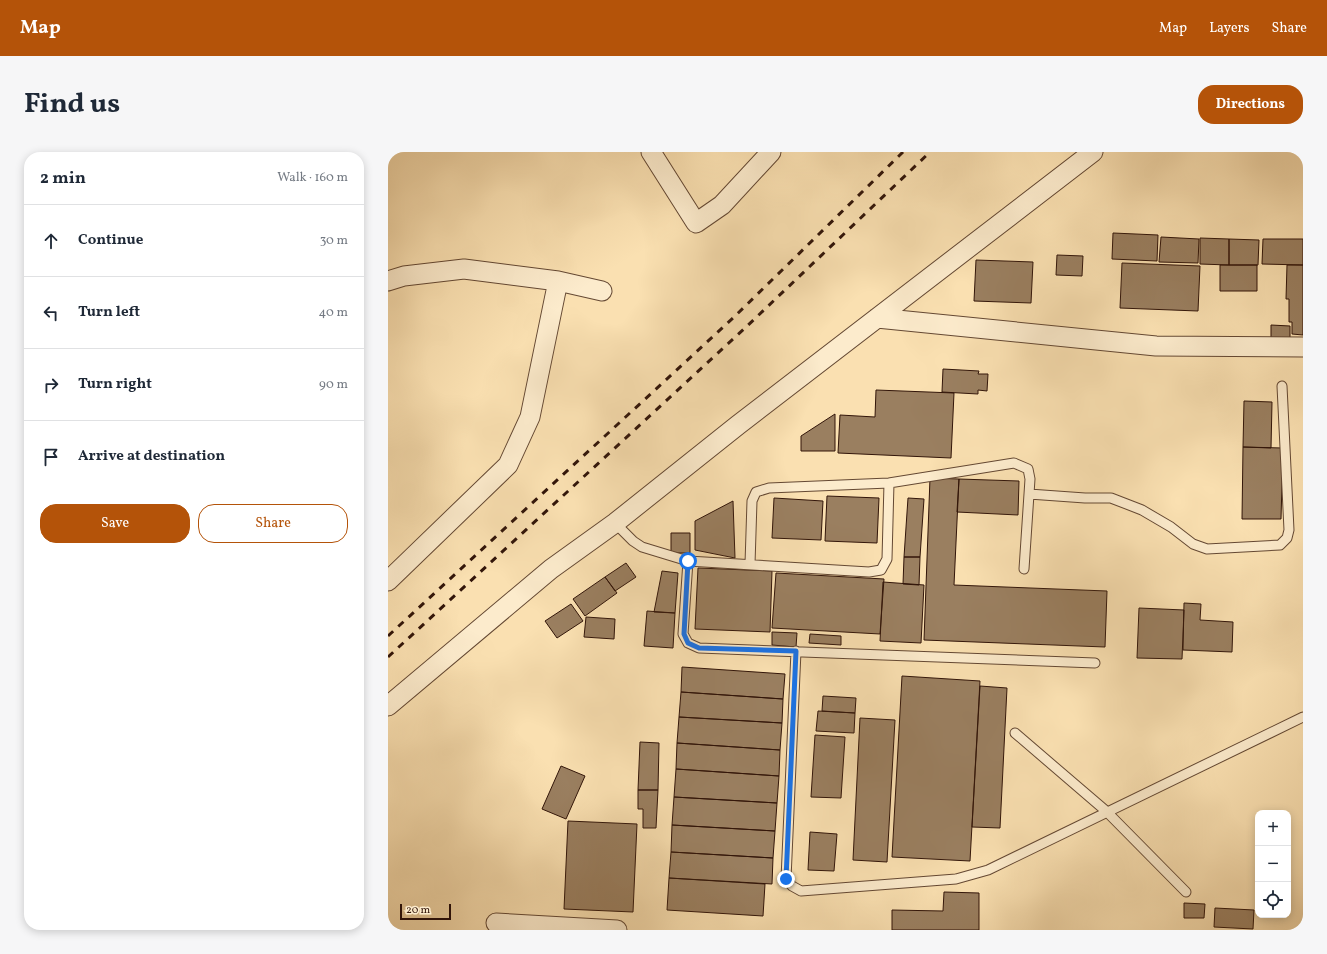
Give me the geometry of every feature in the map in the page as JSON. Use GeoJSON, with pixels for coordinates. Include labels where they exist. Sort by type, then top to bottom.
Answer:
{"type":"FeatureCollection","features":[{"type":"Feature","properties":{"kind":"street"},"geometry":{"type":"LineString","coordinates":[[651,152],[696,223],[722,204],[771,152]]}},
{"type":"Feature","properties":{"kind":"street"},"geometry":{"type":"LineString","coordinates":[[388,706],[551,569],[615,523],[738,425],[1093,152]]}},
{"type":"Feature","properties":{"kind":"street"},"geometry":{"type":"LineString","coordinates":[[388,281],[404,276],[464,269],[558,281],[602,291]]}},
{"type":"Feature","properties":{"kind":"street"},"geometry":{"type":"LineString","coordinates":[[388,582],[508,465],[530,417],[558,281]]}},
{"type":"Feature","properties":{"kind":"street"},"geometry":{"type":"LineString","coordinates":[[877,318],[1156,346],[1303,347]]}},
{"type":"Feature","properties":{"kind":"street"},"geometry":{"type":"LineString","coordinates":[[496,923],[617,930]]}},
{"type":"Feature","properties":{"kind":"lane"},"geometry":{"type":"LineString","coordinates":[[1029,494],[1111,498],[1142,510],[1171,527],[1193,544],[1206,549],[1280,545],[1287,538],[1289,530],[1282,386]]}},
{"type":"Feature","properties":{"kind":"lane"},"geometry":{"type":"LineString","coordinates":[[750,564],[752,501],[756,492],[769,488],[889,484],[1014,463],[1028,469],[1030,479],[1024,569]]}},
{"type":"Feature","properties":{"kind":"lane"},"geometry":{"type":"LineString","coordinates":[[615,523],[642,548],[688,561],[869,572],[882,570],[887,559],[889,484]]}},
{"type":"Feature","properties":{"kind":"lane"},"geometry":{"type":"LineString","coordinates":[[688,561],[684,634],[688,643],[699,648],[1095,663]]}},
{"type":"Feature","properties":{"kind":"lane"},"geometry":{"type":"LineString","coordinates":[[796,651],[786,879],[792,886],[801,891],[956,879],[988,870],[1303,717]]}},
{"type":"Feature","properties":{"kind":"lane"},"geometry":{"type":"LineString","coordinates":[[1015,733],[1106,812],[1186,892]]}},
{"type":"Feature","properties":{"kind":"building"},"geometry":{"type":"Polygon","coordinates":[[[1113,233],[1158,235],[1157,261],[1112,259],[1113,233]]]}},
{"type":"Feature","properties":{"kind":"building"},"geometry":{"type":"Polygon","coordinates":[[[1161,237],[1199,239],[1198,263],[1159,262],[1161,237]]]}},
{"type":"Feature","properties":{"kind":"building"},"geometry":{"type":"Polygon","coordinates":[[[1200,238],[1229,239],[1229,265],[1200,264],[1200,238]]]}},
{"type":"Feature","properties":{"kind":"building"},"geometry":{"type":"Polygon","coordinates":[[[1229,239],[1259,240],[1258,265],[1229,265],[1229,239]]]}},
{"type":"Feature","properties":{"kind":"building"},"geometry":{"type":"Polygon","coordinates":[[[1263,239],[1303,239],[1303,265],[1262,264],[1263,239]]]}},
{"type":"Feature","properties":{"kind":"building"},"geometry":{"type":"Polygon","coordinates":[[[1057,255],[1083,256],[1082,276],[1056,275],[1057,255]]]}},
{"type":"Feature","properties":{"kind":"building"},"geometry":{"type":"Polygon","coordinates":[[[976,260],[1033,262],[1031,303],[974,301],[976,260]]]}},
{"type":"Feature","properties":{"kind":"building"},"geometry":{"type":"Polygon","coordinates":[[[1122,263],[1200,266],[1198,311],[1120,308],[1122,263]]]}},
{"type":"Feature","properties":{"kind":"building"},"geometry":{"type":"Polygon","coordinates":[[[1220,265],[1257,265],[1257,291],[1220,291],[1220,265]]]}},
{"type":"Feature","properties":{"kind":"building"},"geometry":{"type":"Polygon","coordinates":[[[1287,265],[1303,265],[1303,335],[1292,334],[1292,322],[1289,322],[1289,299],[1286,299],[1287,265]]]}},
{"type":"Feature","properties":{"kind":"building"},"geometry":{"type":"Polygon","coordinates":[[[1271,325],[1290,326],[1290,339],[1271,338],[1271,325]]]}},
{"type":"Feature","properties":{"kind":"building"},"geometry":{"type":"Polygon","coordinates":[[[943,369],[979,371],[978,374],[988,374],[987,391],[978,390],[978,394],[942,392],[943,369]]]}},
{"type":"Feature","properties":{"kind":"building"},"geometry":{"type":"Polygon","coordinates":[[[876,390],[954,393],[951,458],[838,453],[840,415],[875,417],[876,390]]]}},
{"type":"Feature","properties":{"kind":"building"},"geometry":{"type":"Polygon","coordinates":[[[1244,401],[1272,402],[1271,448],[1243,447],[1244,401]]]}},
{"type":"Feature","properties":{"kind":"building"},"geometry":{"type":"Polygon","coordinates":[[[835,414],[835,451],[801,451],[801,436],[835,414]]]}},
{"type":"Feature","properties":{"kind":"building"},"geometry":{"type":"Polygon","coordinates":[[[1243,447],[1283,448],[1281,519],[1242,519],[1243,447]]]}},
{"type":"Feature","properties":{"kind":"building"},"geometry":{"type":"Polygon","coordinates":[[[930,478],[959,479],[954,585],[1107,591],[1105,647],[924,640],[930,478]]]}},
{"type":"Feature","properties":{"kind":"building"},"geometry":{"type":"Polygon","coordinates":[[[959,479],[1019,481],[1018,515],[957,512],[959,479]]]}},
{"type":"Feature","properties":{"kind":"building"},"geometry":{"type":"Polygon","coordinates":[[[827,496],[879,498],[877,543],[825,541],[827,496]]]}},
{"type":"Feature","properties":{"kind":"building"},"geometry":{"type":"Polygon","coordinates":[[[774,498],[823,501],[821,540],[772,538],[774,498]]]}},
{"type":"Feature","properties":{"kind":"building"},"geometry":{"type":"Polygon","coordinates":[[[908,498],[924,499],[920,557],[904,557],[908,498]]]}},
{"type":"Feature","properties":{"kind":"building"},"geometry":{"type":"Polygon","coordinates":[[[733,501],[735,558],[695,550],[695,521],[733,501]]]}},
{"type":"Feature","properties":{"kind":"building"},"geometry":{"type":"Polygon","coordinates":[[[671,533],[690,533],[690,553],[671,553],[671,533]]]}},
{"type":"Feature","properties":{"kind":"building"},"geometry":{"type":"Polygon","coordinates":[[[904,557],[920,557],[919,585],[903,584],[904,557]]]}},
{"type":"Feature","properties":{"kind":"building"},"geometry":{"type":"Polygon","coordinates":[[[626,563],[636,577],[615,591],[605,577],[626,563]]]}},
{"type":"Feature","properties":{"kind":"building"},"geometry":{"type":"Polygon","coordinates":[[[698,568],[772,571],[770,632],[695,629],[698,568]]]}},
{"type":"Feature","properties":{"kind":"building"},"geometry":{"type":"Polygon","coordinates":[[[662,571],[678,573],[675,613],[654,612],[662,571]]]}},
{"type":"Feature","properties":{"kind":"building"},"geometry":{"type":"Polygon","coordinates":[[[776,573],[884,579],[880,634],[772,628],[776,573]]]}},
{"type":"Feature","properties":{"kind":"building"},"geometry":{"type":"Polygon","coordinates":[[[605,577],[617,593],[585,616],[573,599],[605,577]]]}},
{"type":"Feature","properties":{"kind":"building"},"geometry":{"type":"Polygon","coordinates":[[[883,582],[924,585],[921,643],[880,641],[883,582]]]}},
{"type":"Feature","properties":{"kind":"building"},"geometry":{"type":"Polygon","coordinates":[[[1184,603],[1201,604],[1200,620],[1233,622],[1232,652],[1183,650],[1184,603]]]}},
{"type":"Feature","properties":{"kind":"building"},"geometry":{"type":"Polygon","coordinates":[[[571,604],[583,621],[557,638],[545,621],[571,604]]]}},
{"type":"Feature","properties":{"kind":"building"},"geometry":{"type":"Polygon","coordinates":[[[1139,608],[1184,610],[1182,659],[1137,658],[1139,608]]]}},
{"type":"Feature","properties":{"kind":"building"},"geometry":{"type":"Polygon","coordinates":[[[647,611],[675,613],[673,648],[644,646],[647,611]]]}},
{"type":"Feature","properties":{"kind":"building"},"geometry":{"type":"Polygon","coordinates":[[[586,617],[615,619],[614,639],[584,637],[586,617]]]}},
{"type":"Feature","properties":{"kind":"building"},"geometry":{"type":"Polygon","coordinates":[[[772,632],[797,633],[796,647],[772,645],[772,632]]]}},
{"type":"Feature","properties":{"kind":"building"},"geometry":{"type":"Polygon","coordinates":[[[810,634],[841,636],[841,645],[809,643],[810,634]]]}},
{"type":"Feature","properties":{"kind":"building"},"geometry":{"type":"Polygon","coordinates":[[[682,667],[785,674],[783,699],[681,692],[682,667]]]}},
{"type":"Feature","properties":{"kind":"building"},"geometry":{"type":"Polygon","coordinates":[[[902,676],[980,681],[970,861],[892,857],[902,676]]]}},
{"type":"Feature","properties":{"kind":"building"},"geometry":{"type":"Polygon","coordinates":[[[980,686],[1007,688],[1000,828],[972,827],[980,686]]]}},
{"type":"Feature","properties":{"kind":"building"},"geometry":{"type":"Polygon","coordinates":[[[681,692],[783,699],[782,723],[679,717],[681,692]]]}},
{"type":"Feature","properties":{"kind":"building"},"geometry":{"type":"Polygon","coordinates":[[[823,696],[856,698],[855,713],[822,711],[823,696]]]}},
{"type":"Feature","properties":{"kind":"building"},"geometry":{"type":"Polygon","coordinates":[[[818,711],[855,713],[854,733],[816,731],[818,711]]]}},
{"type":"Feature","properties":{"kind":"building"},"geometry":{"type":"Polygon","coordinates":[[[679,717],[782,723],[780,750],[677,743],[679,717]]]}},
{"type":"Feature","properties":{"kind":"building"},"geometry":{"type":"Polygon","coordinates":[[[860,718],[895,720],[887,862],[853,860],[860,718]]]}},
{"type":"Feature","properties":{"kind":"building"},"geometry":{"type":"Polygon","coordinates":[[[815,735],[845,737],[841,798],[811,797],[815,735]]]}},
{"type":"Feature","properties":{"kind":"building"},"geometry":{"type":"Polygon","coordinates":[[[640,742],[659,743],[658,790],[638,790],[640,742]]]}},
{"type":"Feature","properties":{"kind":"building"},"geometry":{"type":"Polygon","coordinates":[[[677,743],[780,750],[779,776],[676,769],[677,743]]]}},
{"type":"Feature","properties":{"kind":"building"},"geometry":{"type":"Polygon","coordinates":[[[561,766],[585,776],[566,819],[542,809],[561,766]]]}},
{"type":"Feature","properties":{"kind":"building"},"geometry":{"type":"Polygon","coordinates":[[[676,769],[779,776],[777,803],[674,797],[676,769]]]}},
{"type":"Feature","properties":{"kind":"building"},"geometry":{"type":"Polygon","coordinates":[[[638,790],[658,790],[656,828],[643,828],[643,809],[638,809],[638,790]]]}},
{"type":"Feature","properties":{"kind":"building"},"geometry":{"type":"Polygon","coordinates":[[[674,797],[777,803],[775,831],[672,825],[674,797]]]}},
{"type":"Feature","properties":{"kind":"building"},"geometry":{"type":"Polygon","coordinates":[[[568,821],[637,824],[633,912],[564,909],[568,821]]]}},
{"type":"Feature","properties":{"kind":"building"},"geometry":{"type":"Polygon","coordinates":[[[672,825],[775,831],[773,858],[671,852],[672,825]]]}},
{"type":"Feature","properties":{"kind":"building"},"geometry":{"type":"Polygon","coordinates":[[[810,832],[837,834],[834,871],[808,870],[810,832]]]}},
{"type":"Feature","properties":{"kind":"building"},"geometry":{"type":"Polygon","coordinates":[[[671,852],[773,858],[772,884],[669,878],[671,852]]]}},
{"type":"Feature","properties":{"kind":"building"},"geometry":{"type":"Polygon","coordinates":[[[669,878],[765,884],[763,916],[667,910],[669,878]]]}},
{"type":"Feature","properties":{"kind":"building"},"geometry":{"type":"Polygon","coordinates":[[[944,892],[979,893],[979,930],[892,930],[892,910],[943,911],[944,892]]]}},
{"type":"Feature","properties":{"kind":"building"},"geometry":{"type":"Polygon","coordinates":[[[1184,903],[1205,904],[1204,918],[1184,918],[1184,903]]]}},
{"type":"Feature","properties":{"kind":"building"},"geometry":{"type":"Polygon","coordinates":[[[1215,908],[1254,910],[1253,929],[1214,927],[1215,908]]]}},
{"type":"Feature","properties":{"kind":"railway"},"geometry":{"type":"LineString","coordinates":[[388,636],[733,318],[903,152]]}},
{"type":"Feature","properties":{"kind":"railway"},"geometry":{"type":"LineString","coordinates":[[388,657],[744,329],[930,152]]}},
{"type":"Feature","properties":{"kind":"route"},"geometry":{"type":"LineString","coordinates":[[688,561],[684,634],[688,643],[699,648],[796,651],[786,879]]}}]}
